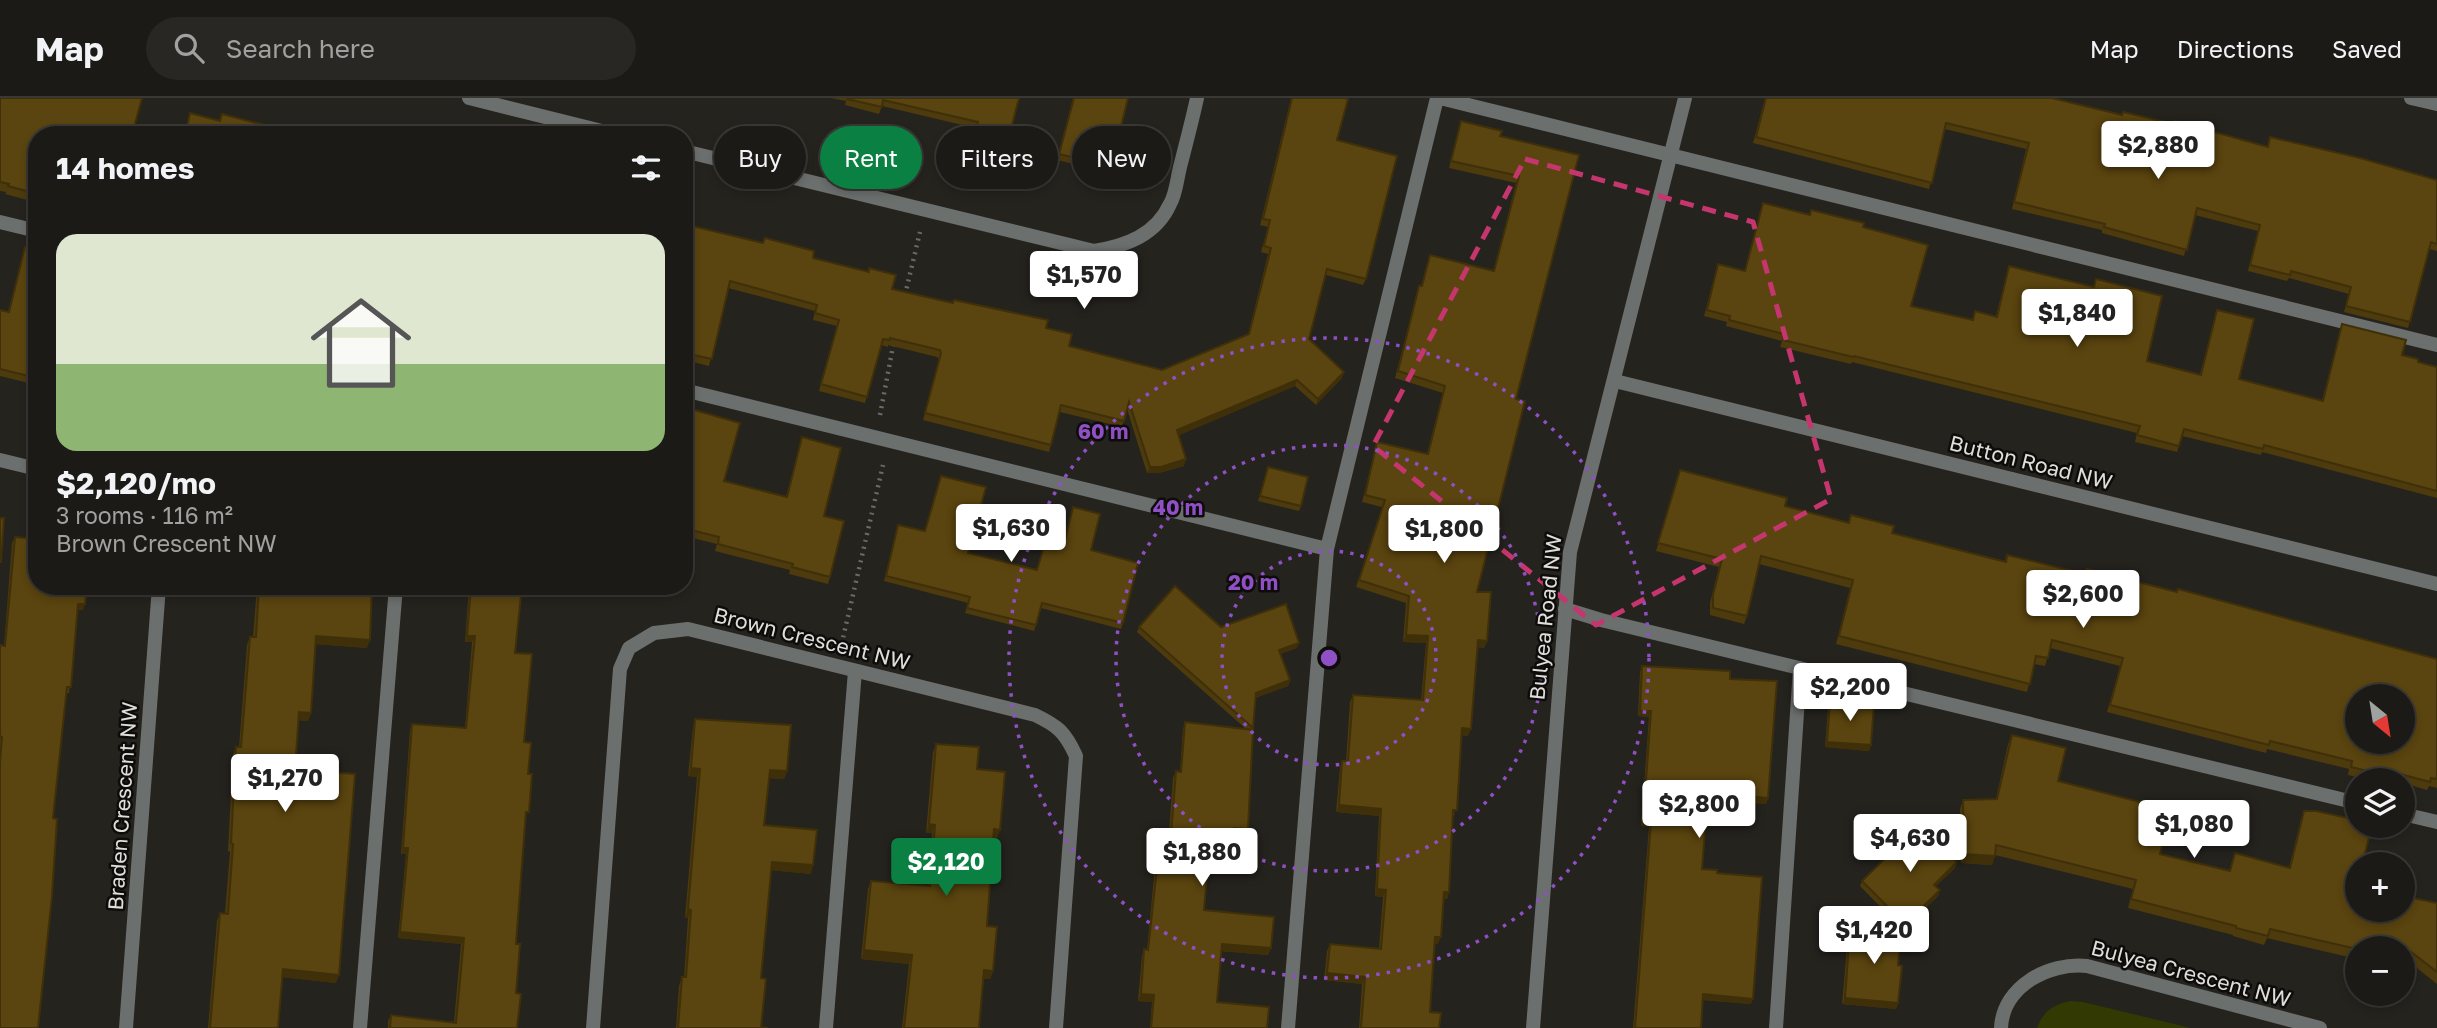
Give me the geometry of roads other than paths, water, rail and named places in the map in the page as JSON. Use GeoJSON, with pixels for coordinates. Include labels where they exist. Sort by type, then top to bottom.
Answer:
{"type":"FeatureCollection","features":[{"type":"Feature","properties":{"kind":"street"},"geometry":{"type":"LineString","coordinates":[[469,98],[582,126]]}},
{"type":"Feature","properties":{"kind":"street"},"geometry":{"type":"LineString","coordinates":[[693,153],[1094,251],[1132,242],[1160,220],[1171,203],[1197,98]]}},
{"type":"Feature","properties":{"kind":"street"},"geometry":{"type":"LineString","coordinates":[[1288,1028],[1327,549],[1439,98],[2437,345]]}},
{"type":"Feature","properties":{"kind":"street","name":"Bulyea Road NW"},"geometry":{"type":"LineString","coordinates":[[1533,1028],[1570,552],[1685,98]]}},
{"type":"Feature","properties":{"kind":"street"},"geometry":{"type":"LineString","coordinates":[[2411,98],[2437,104]]}},
{"type":"Feature","properties":{"kind":"street"},"geometry":{"type":"LineString","coordinates":[[0,222],[28,229]]}},
{"type":"Feature","properties":{"kind":"street","name":"Button Road NW"},"geometry":{"type":"LineString","coordinates":[[1615,381],[2437,584]]}},
{"type":"Feature","properties":{"kind":"street"},"geometry":{"type":"LineString","coordinates":[[693,392],[1327,549]]}},
{"type":"Feature","properties":{"kind":"street"},"geometry":{"type":"LineString","coordinates":[[0,460],[28,467]]}},
{"type":"Feature","properties":{"kind":"street","name":"Braden Crescent NW"},"geometry":{"type":"LineString","coordinates":[[127,1028],[158,595]]}},
{"type":"Feature","properties":{"kind":"street"},"geometry":{"type":"LineString","coordinates":[[360,1028],[395,595]]}},
{"type":"Feature","properties":{"kind":"street"},"geometry":{"type":"LineString","coordinates":[[1565,608],[1601,620],[2345,800]]}},
{"type":"Feature","properties":{"kind":"street","name":"Brown Crescent NW"},"geometry":{"type":"LineString","coordinates":[[593,1028],[620,669],[629,648],[654,633],[688,629],[1034,715],[1055,725],[1068,737],[1076,756],[1056,1028]]}},
{"type":"Feature","properties":{"kind":"street"},"geometry":{"type":"LineString","coordinates":[[1776,1028],[1800,668]]}},
{"type":"Feature","properties":{"kind":"street"},"geometry":{"type":"LineString","coordinates":[[826,1028],[855,671]]}},
{"type":"Feature","properties":{"kind":"street"},"geometry":{"type":"LineString","coordinates":[[2415,817],[2437,822]]}},
{"type":"Feature","properties":{"kind":"street","name":"Bulyea Crescent NW"},"geometry":{"type":"LineString","coordinates":[[2001,1028],[2002,1014],[2015,992],[2033,978],[2056,967],[2074,964],[2320,1028]]}}]}
